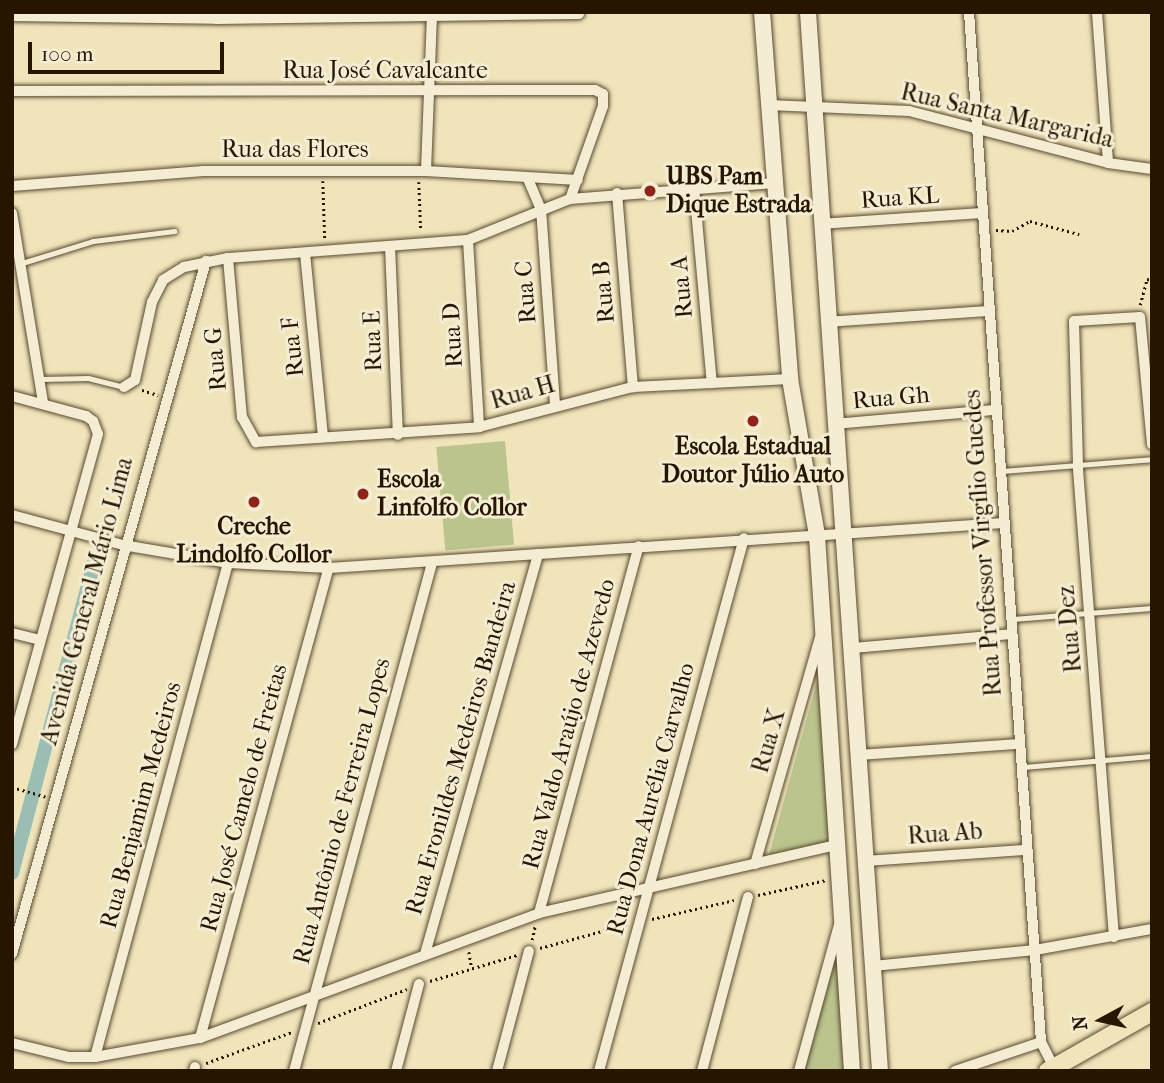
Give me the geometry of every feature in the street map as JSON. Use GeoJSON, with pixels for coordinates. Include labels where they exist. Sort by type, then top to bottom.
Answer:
{"type":"FeatureCollection","features":[{"type":"Feature","properties":{"kind":"main road"},"geometry":{"type":"LineString","coordinates":[[1051,1069],[1152,1012]]}},
{"type":"Feature","properties":{"kind":"street"},"geometry":{"type":"LineString","coordinates":[[762,12],[790,379],[817,536],[852,1071]]}},
{"type":"Feature","properties":{"kind":"street"},"geometry":{"type":"LineString","coordinates":[[808,12],[880,1071]]}},
{"type":"Feature","properties":{"kind":"street","name":"Rua Professor Virgílio Guedes"},"geometry":{"type":"LineString","coordinates":[[969,12],[987,310],[1026,850],[1041,1042],[1051,1069]]}},
{"type":"Feature","properties":{"kind":"street"},"geometry":{"type":"LineString","coordinates":[[1097,12],[1108,163]]}},
{"type":"Feature","properties":{"kind":"street"},"geometry":{"type":"LineString","coordinates":[[12,16],[579,13]]}},
{"type":"Feature","properties":{"kind":"street"},"geometry":{"type":"LineString","coordinates":[[423,171],[431,93],[432,14]]}},
{"type":"Feature","properties":{"kind":"street","name":"Rua José Cavalcante"},"geometry":{"type":"LineString","coordinates":[[12,91],[599,91],[603,106],[570,200]]}},
{"type":"Feature","properties":{"kind":"street","name":"Rua Santa Margarida"},"geometry":{"type":"LineString","coordinates":[[768,105],[909,111],[1108,163],[1152,169]]}},
{"type":"Feature","properties":{"kind":"street","name":"Rua das Flores"},"geometry":{"type":"LineString","coordinates":[[12,186],[134,174],[322,171],[423,171],[528,180],[578,180]]}},
{"type":"Feature","properties":{"kind":"street","name":"Rua C"},"geometry":{"type":"LineString","coordinates":[[528,180],[541,209],[555,405]]}},
{"type":"Feature","properties":{"kind":"street"},"geometry":{"type":"LineString","coordinates":[[128,387],[152,302],[163,280],[184,267],[228,258],[468,240],[541,209],[570,200],[617,193],[774,183]]}},
{"type":"Feature","properties":{"kind":"street","name":"Rua A"},"geometry":{"type":"LineString","coordinates":[[694,187],[712,383]]}},
{"type":"Feature","properties":{"kind":"street","name":"Rua B"},"geometry":{"type":"LineString","coordinates":[[617,193],[633,387]]}},
{"type":"Feature","properties":{"kind":"street"},"geometry":{"type":"LineString","coordinates":[[12,213],[43,403],[12,396]]}},
{"type":"Feature","properties":{"kind":"street","name":"Rua KL"},"geometry":{"type":"LineString","coordinates":[[821,224],[981,213]]}},
{"type":"Feature","properties":{"kind":"street","name":"Rua D"},"geometry":{"type":"LineString","coordinates":[[468,240],[479,427]]}},
{"type":"Feature","properties":{"kind":"street","name":"Rua E"},"geometry":{"type":"LineString","coordinates":[[390,246],[398,435]]}},
{"type":"Feature","properties":{"kind":"street","name":"Rua F"},"geometry":{"type":"LineString","coordinates":[[305,253],[323,437]]}},
{"type":"Feature","properties":{"kind":"street","name":"Rua G"},"geometry":{"type":"LineString","coordinates":[[228,258],[242,417],[250,437],[267,442]]}},
{"type":"Feature","properties":{"kind":"street","name":"Avenida General Mário Lima"},"geometry":{"type":"LineString","coordinates":[[12,954],[120,544],[206,261]]}},
{"type":"Feature","properties":{"kind":"street"},"geometry":{"type":"LineString","coordinates":[[827,322],[987,310]]}},
{"type":"Feature","properties":{"kind":"street"},"geometry":{"type":"LineString","coordinates":[[1137,315],[1142,325],[1152,444]]}},
{"type":"Feature","properties":{"kind":"street","name":"Rua Dez"},"geometry":{"type":"LineString","coordinates":[[1114,937],[1078,466],[1072,327],[1077,320],[1137,315]]}},
{"type":"Feature","properties":{"kind":"street","name":"Rua H"},"geometry":{"type":"LineString","coordinates":[[267,442],[398,435],[479,427],[555,405],[633,387],[790,379]]}},
{"type":"Feature","properties":{"kind":"street","name":"Avenida General Mário Lima"},"geometry":{"type":"LineString","coordinates":[[13,738],[98,434],[93,421],[43,403]]}},
{"type":"Feature","properties":{"kind":"street","name":"Rua Gh"},"geometry":{"type":"LineString","coordinates":[[834,425],[995,410]]}},
{"type":"Feature","properties":{"kind":"street"},"geometry":{"type":"LineString","coordinates":[[12,515],[120,544],[228,564],[329,568],[432,563],[744,538],[817,536],[1004,523]]}},
{"type":"Feature","properties":{"kind":"street","name":"Rua Dona Aurélia Carvalho"},"geometry":{"type":"LineString","coordinates":[[599,1071],[744,538]]}},
{"type":"Feature","properties":{"kind":"street","name":"Rua Valdo Araújo de Azevedo"},"geometry":{"type":"LineString","coordinates":[[539,913],[639,546]]}},
{"type":"Feature","properties":{"kind":"street","name":"Rua Eronildes Medeiros Bandeira"},"geometry":{"type":"LineString","coordinates":[[425,954],[538,554]]}},
{"type":"Feature","properties":{"kind":"street","name":"Rua Antônio de Ferreira Lopes"},"geometry":{"type":"LineString","coordinates":[[294,1071],[432,563]]}},
{"type":"Feature","properties":{"kind":"street","name":"Rua Benjamim Medeiros"},"geometry":{"type":"LineString","coordinates":[[95,1057],[228,564]]}},
{"type":"Feature","properties":{"kind":"street","name":"Rua José Camelo de Freitas"},"geometry":{"type":"LineString","coordinates":[[200,1038],[329,568]]}},
{"type":"Feature","properties":{"kind":"street","name":"Rua X"},"geometry":{"type":"LineString","coordinates":[[755,864],[822,630]]}},
{"type":"Feature","properties":{"kind":"street"},"geometry":{"type":"LineString","coordinates":[[12,632],[40,640]]}},
{"type":"Feature","properties":{"kind":"street"},"geometry":{"type":"LineString","coordinates":[[852,648],[1011,634]]}},
{"type":"Feature","properties":{"kind":"street"},"geometry":{"type":"LineString","coordinates":[[860,755],[1018,744]]}},
{"type":"Feature","properties":{"kind":"street"},"geometry":{"type":"LineString","coordinates":[[12,1043],[69,1057],[95,1057],[200,1038],[539,913],[837,845]]}},
{"type":"Feature","properties":{"kind":"street","name":"Rua Ab"},"geometry":{"type":"LineString","coordinates":[[867,861],[1026,850]]}},
{"type":"Feature","properties":{"kind":"street"},"geometry":{"type":"LineString","coordinates":[[702,1071],[748,897]]}},
{"type":"Feature","properties":{"kind":"street"},"geometry":{"type":"LineString","coordinates":[[799,1071],[842,913]]}},
{"type":"Feature","properties":{"kind":"street"},"geometry":{"type":"LineString","coordinates":[[873,965],[1035,950],[1152,929]]}},
{"type":"Feature","properties":{"kind":"street"},"geometry":{"type":"LineString","coordinates":[[497,1071],[529,951]]}},
{"type":"Feature","properties":{"kind":"street"},"geometry":{"type":"LineString","coordinates":[[396,1071],[419,984]]}},
{"type":"Feature","properties":{"kind":"street"},"geometry":{"type":"LineString","coordinates":[[955,1071],[1041,1042]]}},
{"type":"Feature","properties":{"kind":"lane"},"geometry":{"type":"LineString","coordinates":[[22,263],[93,241],[174,230]]}},
{"type":"Feature","properties":{"kind":"lane"},"geometry":{"type":"LineString","coordinates":[[1137,315],[1152,316]]}},
{"type":"Feature","properties":{"kind":"lane"},"geometry":{"type":"LineString","coordinates":[[41,379],[89,378],[128,387]]}},
{"type":"Feature","properties":{"kind":"lane"},"geometry":{"type":"LineString","coordinates":[[1000,471],[1152,459]]}},
{"type":"Feature","properties":{"kind":"lane"},"geometry":{"type":"LineString","coordinates":[[1010,619],[1152,608]]}},
{"type":"Feature","properties":{"kind":"lane"},"geometry":{"type":"LineString","coordinates":[[1020,767],[1152,756]]}},
{"type":"Feature","properties":{"kind":"path"},"geometry":{"type":"LineString","coordinates":[[322,171],[325,251]]}},
{"type":"Feature","properties":{"kind":"path"},"geometry":{"type":"LineString","coordinates":[[422,243],[423,171]]}},
{"type":"Feature","properties":{"kind":"path"},"geometry":{"type":"LineString","coordinates":[[982,229],[1012,230],[1030,221],[1079,234]]}},
{"type":"Feature","properties":{"kind":"path"},"geometry":{"type":"LineString","coordinates":[[1137,315],[1147,279],[1152,279]]}},
{"type":"Feature","properties":{"kind":"path"},"geometry":{"type":"LineString","coordinates":[[128,387],[166,398]]}},
{"type":"Feature","properties":{"kind":"path"},"geometry":{"type":"LineString","coordinates":[[12,787],[40,795]]}},
{"type":"Feature","properties":{"kind":"path"},"geometry":{"type":"LineString","coordinates":[[195,1069],[419,984],[529,951],[639,921],[840,877]]}},
{"type":"Feature","properties":{"kind":"path"},"geometry":{"type":"LineString","coordinates":[[529,951],[539,913]]}},
{"type":"Feature","properties":{"kind":"path"},"geometry":{"type":"LineString","coordinates":[[467,939],[472,969]]}},
{"type":"Feature","properties":{"kind":"green space"},"geometry":{"type":"Polygon","coordinates":[[[505,441],[514,545],[445,551],[436,447],[505,441]]]}},
{"type":"Feature","properties":{"kind":"green space"},"geometry":{"type":"Polygon","coordinates":[[[823,660],[834,844],[768,858],[823,660]]]}},
{"type":"Feature","properties":{"kind":"green space"},"geometry":{"type":"Polygon","coordinates":[[[841,938],[849,1071],[804,1071],[841,938]]]}},
{"type":"Feature","properties":{"kind":"waterway"},"geometry":{"type":"LineString","coordinates":[[12,873],[94,563]]}},
{"type":"Feature","properties":{"kind":"place","name":"UBS Pam Dique Estrada"},"geometry":{"type":"Point","coordinates":[650,191]}},
{"type":"Feature","properties":{"kind":"place","name":"Escola Estadual Doutor Júlio Auto"},"geometry":{"type":"Point","coordinates":[753,421]}},
{"type":"Feature","properties":{"kind":"place","name":"Escola Linfolfo Collor"},"geometry":{"type":"Point","coordinates":[363,494]}},
{"type":"Feature","properties":{"kind":"place","name":"Creche Lindolfo Collor"},"geometry":{"type":"Point","coordinates":[254,502]}}]}
